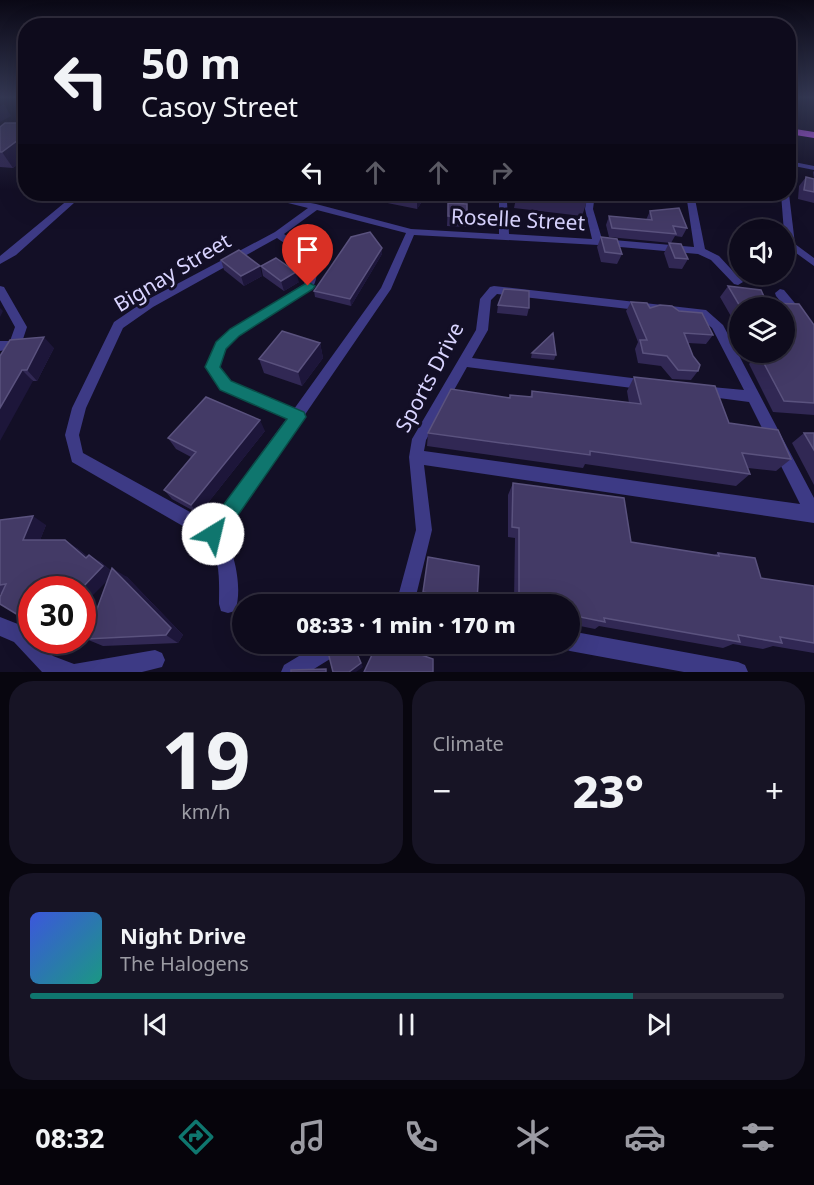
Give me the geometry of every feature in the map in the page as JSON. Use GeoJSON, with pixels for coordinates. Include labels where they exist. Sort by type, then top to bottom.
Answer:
{"type":"FeatureCollection","features":[{"type":"Feature","properties":{"kind":"main road"},"geometry":{"type":"LineString","coordinates":[[796,132],[814,135]]}},
{"type":"Feature","properties":{"kind":"street"},"geometry":{"type":"LineString","coordinates":[[796,164],[814,168]]}},
{"type":"Feature","properties":{"kind":"street"},"geometry":{"type":"LineString","coordinates":[[0,261],[12,254],[72,201]]}},
{"type":"Feature","properties":{"kind":"street","name":"Roselle Street"},"geometry":{"type":"LineString","coordinates":[[291,201],[411,232],[598,242],[700,251],[715,258],[729,273]]}},
{"type":"Feature","properties":{"kind":"street"},"geometry":{"type":"LineString","coordinates":[[504,201],[504,236]]}},
{"type":"Feature","properties":{"kind":"street"},"geometry":{"type":"LineString","coordinates":[[590,201],[589,209],[598,242]]}},
{"type":"Feature","properties":{"kind":"street"},"geometry":{"type":"LineString","coordinates":[[691,201],[700,251]]}},
{"type":"Feature","properties":{"kind":"street"},"geometry":{"type":"LineString","coordinates":[[786,201],[790,245],[814,263]]}},
{"type":"Feature","properties":{"kind":"street","name":"Bignay Street"},"geometry":{"type":"LineString","coordinates":[[213,534],[77,457],[72,435],[79,408],[118,325],[149,304],[278,234],[316,207]]}},
{"type":"Feature","properties":{"kind":"street"},"geometry":{"type":"LineString","coordinates":[[228,604],[226,558],[222,543],[213,534],[298,417],[386,289],[411,232]]}},
{"type":"Feature","properties":{"kind":"street"},"geometry":{"type":"LineString","coordinates":[[278,234],[314,265],[314,277],[308,286],[234,333],[220,346],[212,367],[225,386],[298,417]]}},
{"type":"Feature","properties":{"kind":"street"},"geometry":{"type":"LineString","coordinates":[[0,290],[21,327],[15,345],[0,369]]}},
{"type":"Feature","properties":{"kind":"street","name":"Sports Drive"},"geometry":{"type":"LineString","coordinates":[[408,594],[424,530],[416,457],[419,439],[482,330],[486,299],[494,290],[702,313],[717,325],[814,515]]}},
{"type":"Feature","properties":{"kind":"street"},"geometry":{"type":"LineString","coordinates":[[780,293],[814,334]]}},
{"type":"Feature","properties":{"kind":"street"},"geometry":{"type":"LineString","coordinates":[[0,346],[15,345]]}},
{"type":"Feature","properties":{"kind":"street"},"geometry":{"type":"LineString","coordinates":[[463,362],[661,386]]}},
{"type":"Feature","properties":{"kind":"street"},"geometry":{"type":"LineString","coordinates":[[684,389],[753,397]]}},
{"type":"Feature","properties":{"kind":"street"},"geometry":{"type":"LineString","coordinates":[[416,457],[814,515]]}},
{"type":"Feature","properties":{"kind":"street"},"geometry":{"type":"LineString","coordinates":[[0,626],[21,635],[47,664],[70,672]]}},
{"type":"Feature","properties":{"kind":"street"},"geometry":{"type":"LineString","coordinates":[[580,643],[713,670],[738,672]]}},
{"type":"Feature","properties":{"kind":"street"},"geometry":{"type":"LineString","coordinates":[[291,672],[320,654]]}},
{"type":"Feature","properties":{"kind":"street"},"geometry":{"type":"LineString","coordinates":[[79,672],[155,660]]}},
{"type":"Feature","properties":{"kind":"building"},"geometry":{"type":"Polygon","coordinates":[[[0,127],[18,127],[18,140],[0,152],[0,127]]]}},
{"type":"Feature","properties":{"kind":"building"},"geometry":{"type":"Polygon","coordinates":[[[806,177],[814,179],[814,192],[804,190],[806,177]]]}},
{"type":"Feature","properties":{"kind":"building"},"geometry":{"type":"Polygon","coordinates":[[[448,203],[467,204],[467,217],[448,216],[448,203]]]}},
{"type":"Feature","properties":{"kind":"building"},"geometry":{"type":"Polygon","coordinates":[[[679,208],[687,228],[673,226],[676,234],[612,228],[609,216],[652,220],[650,211],[679,208]]]}},
{"type":"Feature","properties":{"kind":"building"},"geometry":{"type":"Polygon","coordinates":[[[370,232],[382,248],[350,299],[314,291],[351,237],[370,232]]]}},
{"type":"Feature","properties":{"kind":"building"},"geometry":{"type":"Polygon","coordinates":[[[601,237],[617,239],[622,254],[605,252],[601,237]]]}},
{"type":"Feature","properties":{"kind":"building"},"geometry":{"type":"Polygon","coordinates":[[[669,243],[681,244],[688,259],[675,258],[669,243]]]}},
{"type":"Feature","properties":{"kind":"building"},"geometry":{"type":"Polygon","coordinates":[[[239,250],[260,266],[241,276],[221,260],[239,250]]]}},
{"type":"Feature","properties":{"kind":"building"},"geometry":{"type":"Polygon","coordinates":[[[276,258],[296,272],[281,281],[261,266],[276,258]]]}},
{"type":"Feature","properties":{"kind":"building"},"geometry":{"type":"Polygon","coordinates":[[[728,286],[761,290],[764,297],[734,297],[728,286]]]}},
{"type":"Feature","properties":{"kind":"building"},"geometry":{"type":"Polygon","coordinates":[[[504,289],[529,291],[529,308],[498,305],[504,289]]]}},
{"type":"Feature","properties":{"kind":"building"},"geometry":{"type":"Polygon","coordinates":[[[631,302],[647,303],[650,308],[660,305],[672,306],[679,311],[702,313],[713,335],[684,333],[693,356],[700,365],[698,371],[678,370],[667,356],[643,353],[640,340],[647,340],[631,302]]]}},
{"type":"Feature","properties":{"kind":"building"},"geometry":{"type":"Polygon","coordinates":[[[795,304],[799,304],[814,325],[814,403],[784,401],[764,363],[795,363],[795,304]]]}},
{"type":"Feature","properties":{"kind":"building"},"geometry":{"type":"Polygon","coordinates":[[[282,331],[320,343],[298,372],[259,359],[282,331]]]}},
{"type":"Feature","properties":{"kind":"building"},"geometry":{"type":"Polygon","coordinates":[[[553,333],[556,355],[532,353],[553,333]]]}},
{"type":"Feature","properties":{"kind":"building"},"geometry":{"type":"Polygon","coordinates":[[[44,337],[27,370],[22,370],[0,408],[0,356],[10,340],[44,337]]]}},
{"type":"Feature","properties":{"kind":"building"},"geometry":{"type":"Polygon","coordinates":[[[634,377],[715,386],[729,423],[778,430],[791,459],[742,453],[750,474],[590,451],[590,455],[428,433],[451,389],[510,398],[510,395],[532,397],[532,391],[641,404],[634,377]]]}},
{"type":"Feature","properties":{"kind":"building"},"geometry":{"type":"Polygon","coordinates":[[[206,397],[260,420],[191,505],[164,490],[196,452],[168,438],[206,397]]]}},
{"type":"Feature","properties":{"kind":"building"},"geometry":{"type":"Polygon","coordinates":[[[804,433],[814,433],[814,450],[804,433]]]}},
{"type":"Feature","properties":{"kind":"building"},"geometry":{"type":"Polygon","coordinates":[[[513,483],[624,498],[631,542],[719,556],[718,553],[755,558],[761,578],[814,586],[814,643],[780,637],[782,643],[738,635],[740,642],[604,618],[605,622],[580,617],[580,594],[519,593],[519,528],[512,527],[513,483]]]}},
{"type":"Feature","properties":{"kind":"building"},"geometry":{"type":"Polygon","coordinates":[[[33,516],[23,540],[65,540],[86,558],[89,555],[103,566],[93,576],[18,576],[18,615],[0,604],[0,597],[6,584],[0,585],[0,520],[33,516]]]}},
{"type":"Feature","properties":{"kind":"building"},"geometry":{"type":"Polygon","coordinates":[[[428,557],[479,566],[477,594],[423,592],[428,557]]]}},
{"type":"Feature","properties":{"kind":"building"},"geometry":{"type":"Polygon","coordinates":[[[112,568],[171,628],[166,635],[96,638],[96,612],[112,568]]]}},
{"type":"Feature","properties":{"kind":"building"},"geometry":{"type":"Polygon","coordinates":[[[357,654],[361,663],[349,672],[333,672],[329,656],[357,654]]]}},
{"type":"Feature","properties":{"kind":"building"},"geometry":{"type":"Polygon","coordinates":[[[372,654],[419,654],[433,659],[433,672],[364,672],[372,654]]]}},
{"type":"Feature","properties":{"kind":"building"},"geometry":{"type":"Polygon","coordinates":[[[326,669],[326,672],[291,672],[291,670],[326,669]]]}},
{"type":"Feature","properties":{"kind":"route"},"geometry":{"type":"LineString","coordinates":[[213,534],[298,417],[225,386],[212,367],[220,346],[234,333],[308,286]]}}]}
